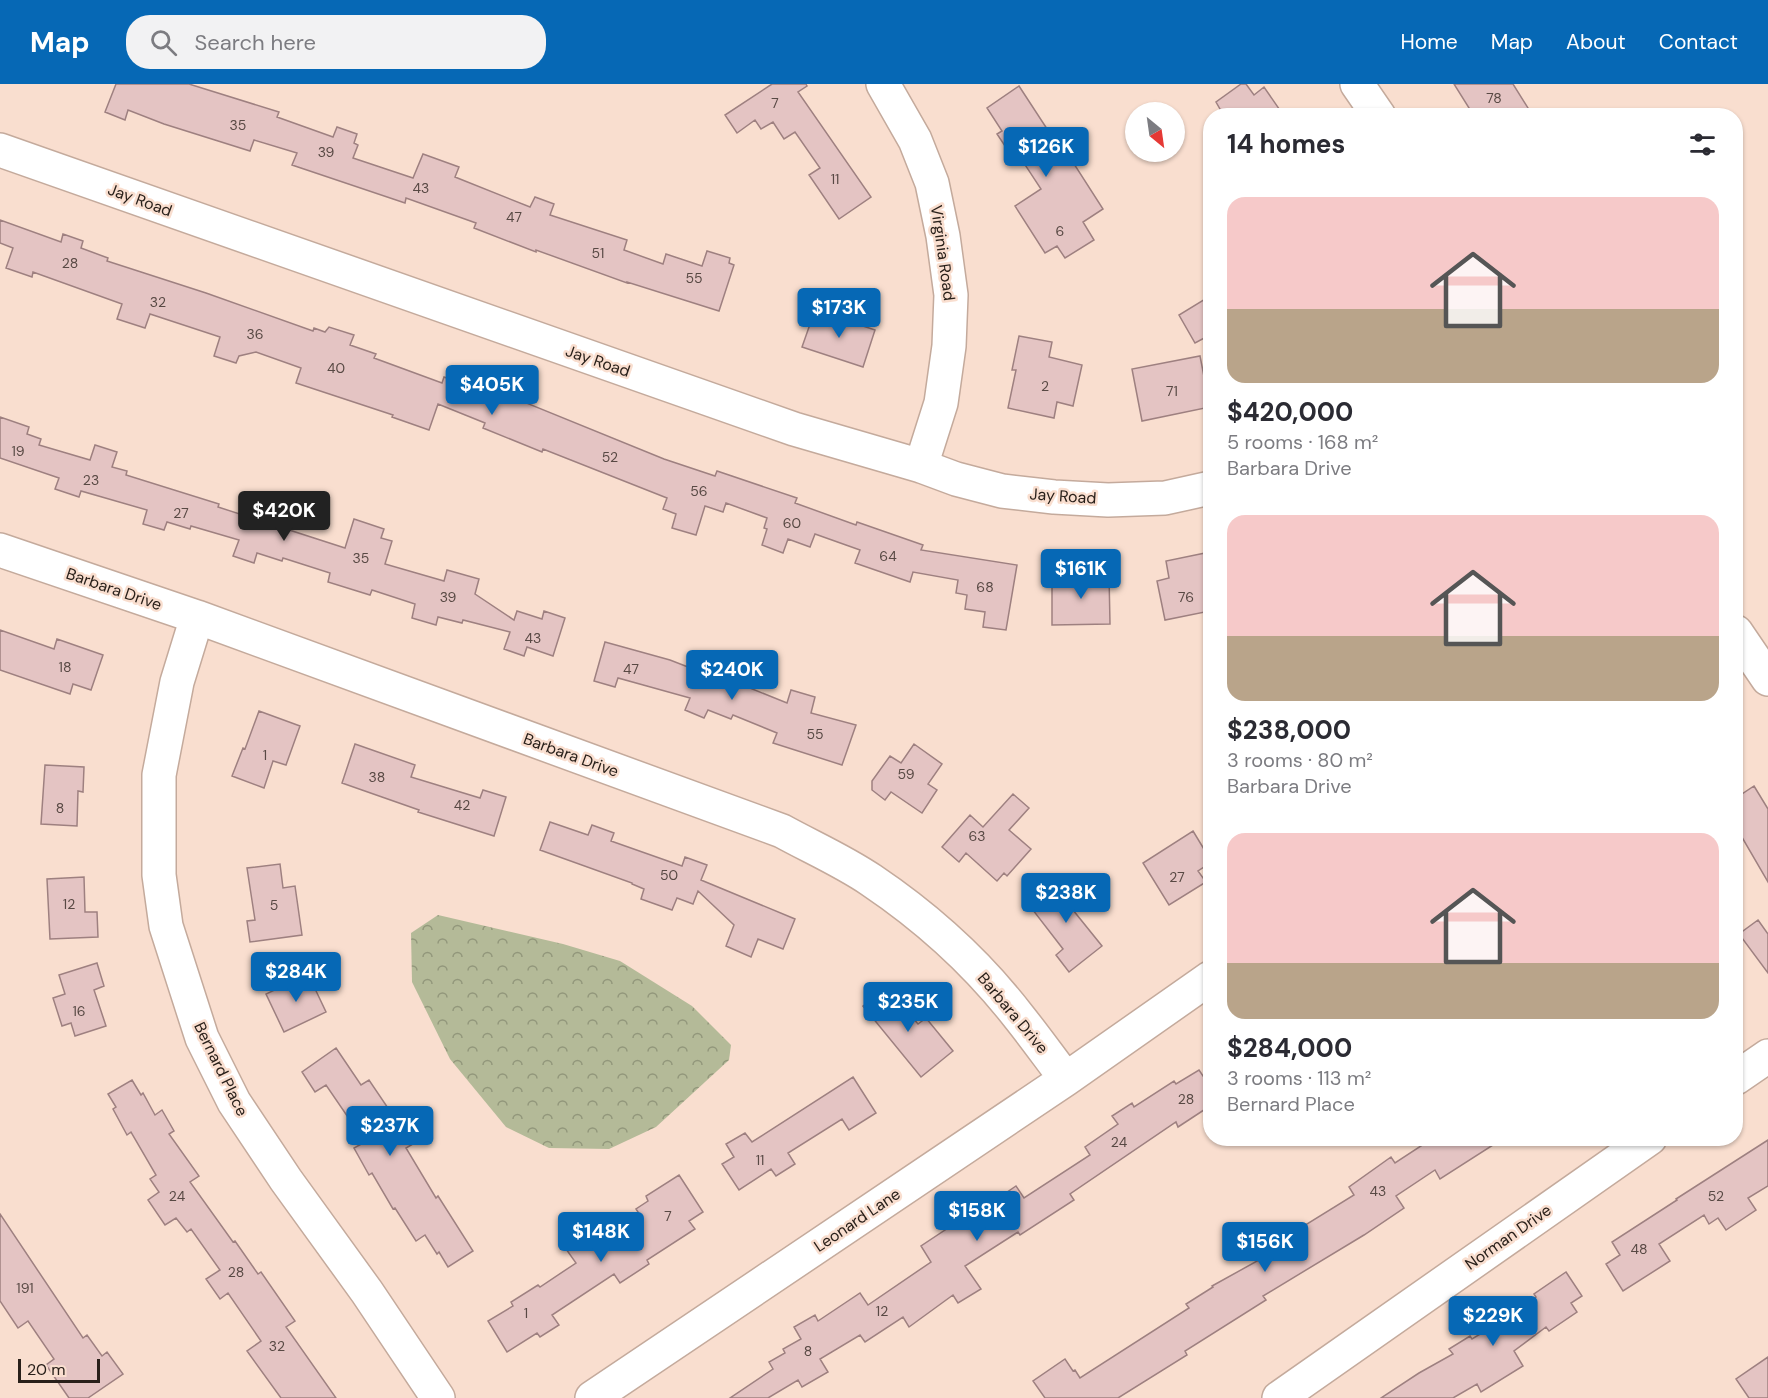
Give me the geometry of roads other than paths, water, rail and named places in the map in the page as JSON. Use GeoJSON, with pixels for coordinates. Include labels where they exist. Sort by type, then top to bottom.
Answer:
{"type":"FeatureCollection","features":[{"type":"Feature","properties":{"kind":"street","name":"Virginia Road"},"geometry":{"type":"LineString","coordinates":[[883,84],[915,140],[932,183],[943,236],[951,295],[949,346],[941,403],[921,466]]}},
{"type":"Feature","properties":{"kind":"street"},"geometry":{"type":"LineString","coordinates":[[1357,84],[1374,108]]}},
{"type":"Feature","properties":{"kind":"street","name":"Jay Road"},"geometry":{"type":"LineString","coordinates":[[0,150],[783,425],[921,466],[956,479],[1002,491],[1108,500],[1165,498],[1203,490]]}},
{"type":"Feature","properties":{"kind":"street","name":"Barbara Drive"},"geometry":{"type":"LineString","coordinates":[[0,550],[197,617],[782,831],[869,879],[910,909],[951,944],[1018,1015],[1066,1079]]}},
{"type":"Feature","properties":{"kind":"street","name":"Bernard Place"},"geometry":{"type":"LineString","coordinates":[[197,617],[177,682],[159,775],[159,875],[166,926],[202,1038],[234,1102],[438,1398]]}},
{"type":"Feature","properties":{"kind":"street"},"geometry":{"type":"LineString","coordinates":[[1743,642],[1768,679]]}},
{"type":"Feature","properties":{"kind":"street","name":"Leonard Lane"},"geometry":{"type":"LineString","coordinates":[[592,1398],[1066,1079],[1203,983]]}},
{"type":"Feature","properties":{"kind":"street"},"geometry":{"type":"LineString","coordinates":[[1743,1073],[1768,1056]]}},
{"type":"Feature","properties":{"kind":"street","name":"Norman Drive"},"geometry":{"type":"LineString","coordinates":[[1279,1398],[1639,1146]]}}]}
